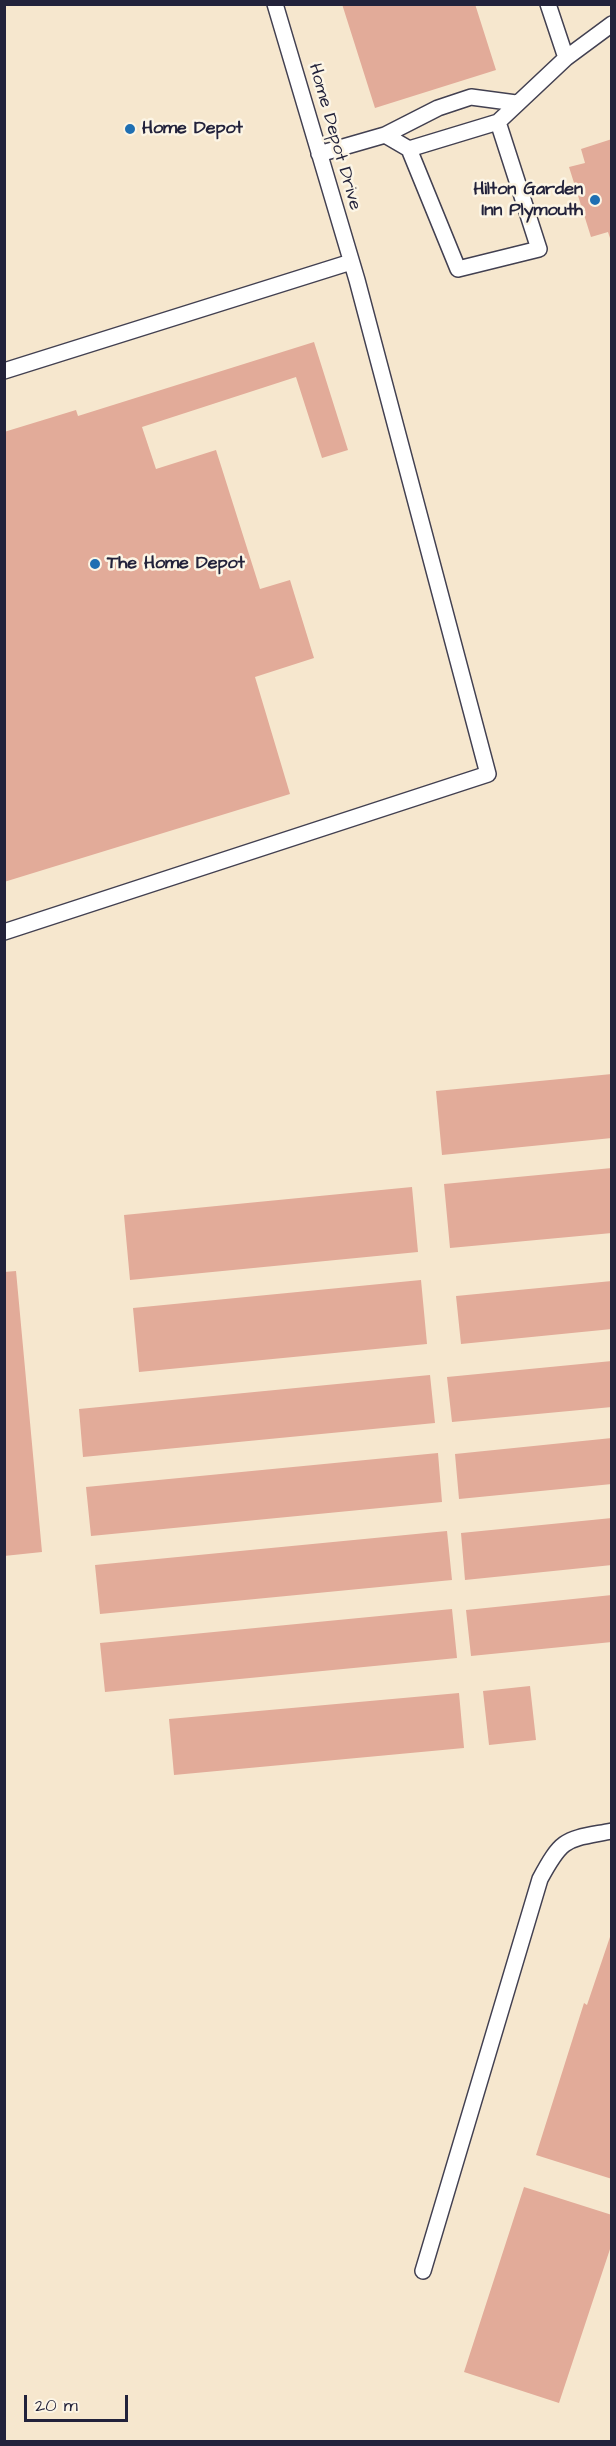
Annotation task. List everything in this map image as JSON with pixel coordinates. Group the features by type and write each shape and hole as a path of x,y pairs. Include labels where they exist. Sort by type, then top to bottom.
{"lane":[{"name":"Home Depot Drive","path":"4,932 488,774 357,280 275,4"},
{"path":"548,4 566,58"},
{"path":"409,149 498,122 566,58 612,24"},
{"path":"319,154 385,135 438,108 471,97 516,103"},
{"path":"385,135 409,149 458,269 539,249 498,122"},
{"path":"4,371 351,262"},
{"path":"423,2271 540,1879 555,1850 572,1838 612,1831"}],"building":[{"path":"342,4 475,4 496,70 375,108"},
{"name":"Hilton Garden Inn Plymouth","path":"612,139 611,241 608,232 591,237 569,167 585,163 581,149"},
{"name":"The Home Depot","path":"314,342 348,450 322,458 296,377 142,427 156,469 216,450 260,589 290,580 314,658 255,677 290,794 4,882 4,432 76,410 78,416"},
{"path":"612,1074 612,1138 442,1155 436,1091"},
{"path":"612,1168 612,1233 450,1248 444,1184"},
{"path":"412,1187 418,1252 130,1280 124,1215"},
{"path":"16,1271 42,1552 4,1556 4,1272"},
{"path":"421,1280 427,1344 139,1372 133,1308"},
{"path":"612,1281 612,1329 461,1344 456,1296"},
{"path":"612,1361 612,1407 452,1422 447,1377"},
{"path":"430,1375 435,1423 83,1457 79,1409"},
{"path":"612,1438 612,1484 459,1499 455,1454"},
{"path":"438,1453 442,1502 91,1536 86,1487"},
{"path":"612,1518 612,1565 465,1580 461,1533"},
{"path":"447,1531 452,1580 100,1614 95,1565"},
{"path":"612,1595 612,1642 471,1656 466,1610"},
{"path":"452,1609 457,1658 105,1692 100,1643"},
{"path":"530,1686 536,1740 489,1745 483,1691"},
{"path":"459,1693 464,1748 174,1775 169,1719"},
{"path":"612,1931 612,2179 536,2155 584,2003 587,2005"},
{"path":"524,2187 612,2215 612,2243 559,2403 464,2372"}],"place":[{"name":"Home Depot","path":"130,129"},
{"name":"Hilton Garden Inn Plymouth","path":"595,200"},
{"name":"The Home Depot","path":"95,564"}]}
